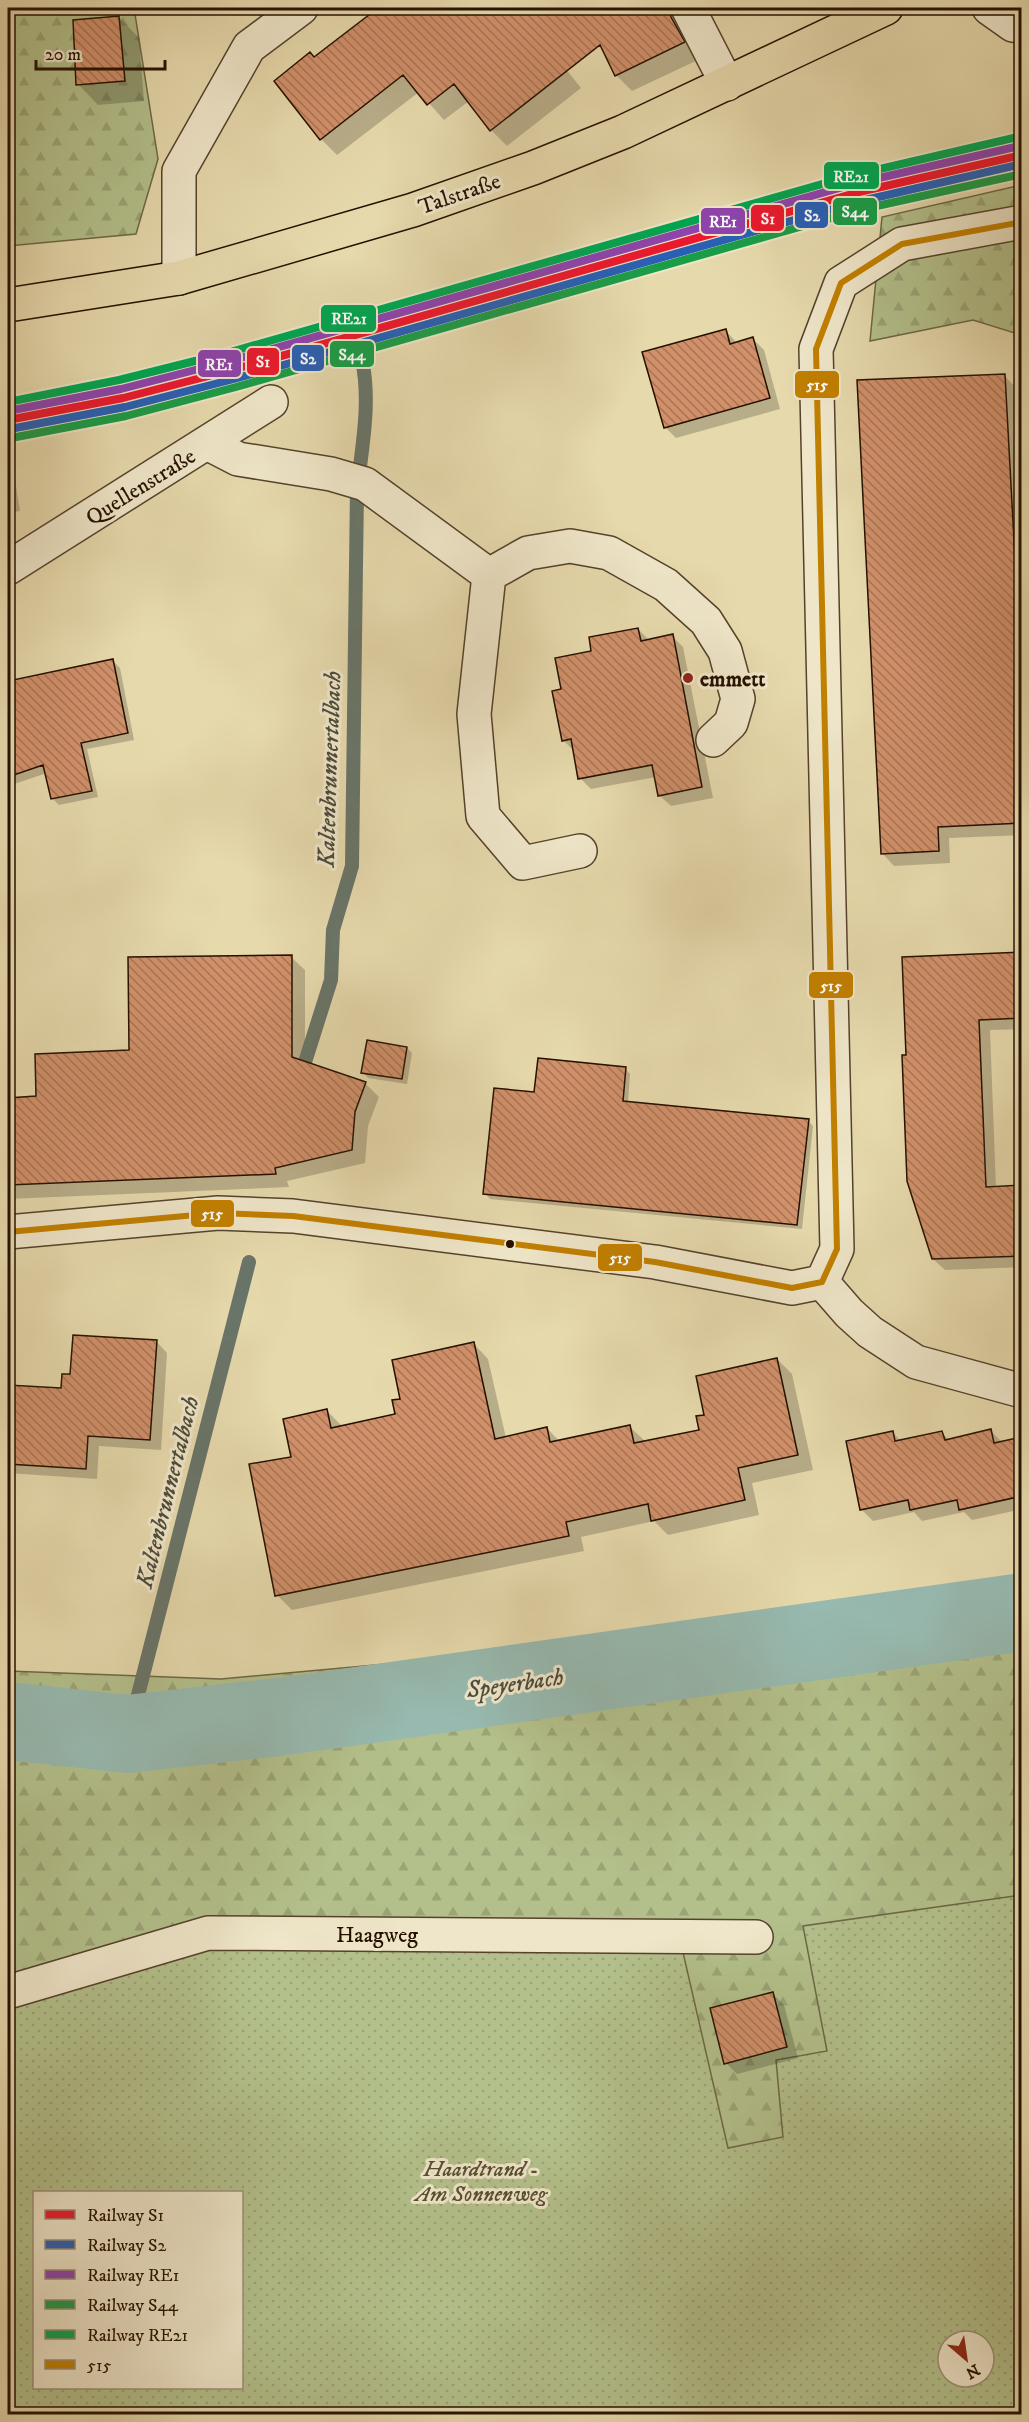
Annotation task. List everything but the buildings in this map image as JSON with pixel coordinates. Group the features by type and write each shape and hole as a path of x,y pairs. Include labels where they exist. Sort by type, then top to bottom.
{"main road":[{"name":"Talstraße","path":"8,305 179,278 412,210 522,172 623,132 886,8"}],"street":[{"path":"179,278 179,171 249,47 301,8"},
{"path":"688,8 727,84"},
{"path":"989,8 1013,25 1022,27"},
{"path":"822,1282 837,1249 816,349 841,283 902,244 1022,222"},
{"name":"Quellenstraße","path":"8,568 271,402"},
{"path":"207,443 238,459 331,474 365,484 489,575"},
{"path":"489,575 528,553 570,546 609,553 666,585 706,621 724,651 738,699 731,723 713,740"},
{"path":"489,575 474,714 483,816 523,862 580,851"},
{"path":"8,1232 218,1213 293,1216 655,1262 792,1288 822,1282"},
{"path":"822,1282 849,1313 870,1332 916,1362 1022,1391"},
{"name":"Haagweg","path":"8,1992 208,1933 756,1937"}],"green space":[{"path":"8,8 134,8 158,159 136,234 8,246"},
{"path":"1021,185 1021,335 973,320 870,341 882,217"},
{"path":"1021,1606 1021,2414 8,2414 8,1671 221,1679"},
{"name":"Haardtrand - Am Sonnenweg","path":"1021,1895 1021,2414 8,2414 8,1977 209,1944 682,1948 728,2148 783,2137 776,2060 827,2051 803,1926"}],"waterway":[{"name":"Kaltenbrunnertalbach","path":"300,1078 331,980 333,930 352,866 357,490 366,408 362,360"},
{"name":"Kaltenbrunnertalbach","path":"128,1734 249,1262"},
{"name":"Speyerbach","path":"8,1721 128,1734 279,1717 1022,1612"}],"rail line":[{"name":"RE21","path":"8,402 119,380 227,353 854,175 1018,137"},
{"name":"RE1","path":"8,411 121,389 230,361 857,183 1020,146"},
{"name":"S1","path":"8,420 123,398 232,370 859,192 1022,155"},
{"name":"S2","path":"10,429 125,407 234,379 861,201 1022,164"},
{"name":"S44","path":"11,438 126,416 236,387 863,209 1022,174"}],"transit line":[{"name":"515","path":"822,1282 837,1249 816,349 841,283 902,244 1022,222"},
{"name":"515","path":"8,1232 218,1213 293,1216 655,1262 792,1288 822,1282"}],"place":[{"name":"emmett","path":"688,678"}]}
